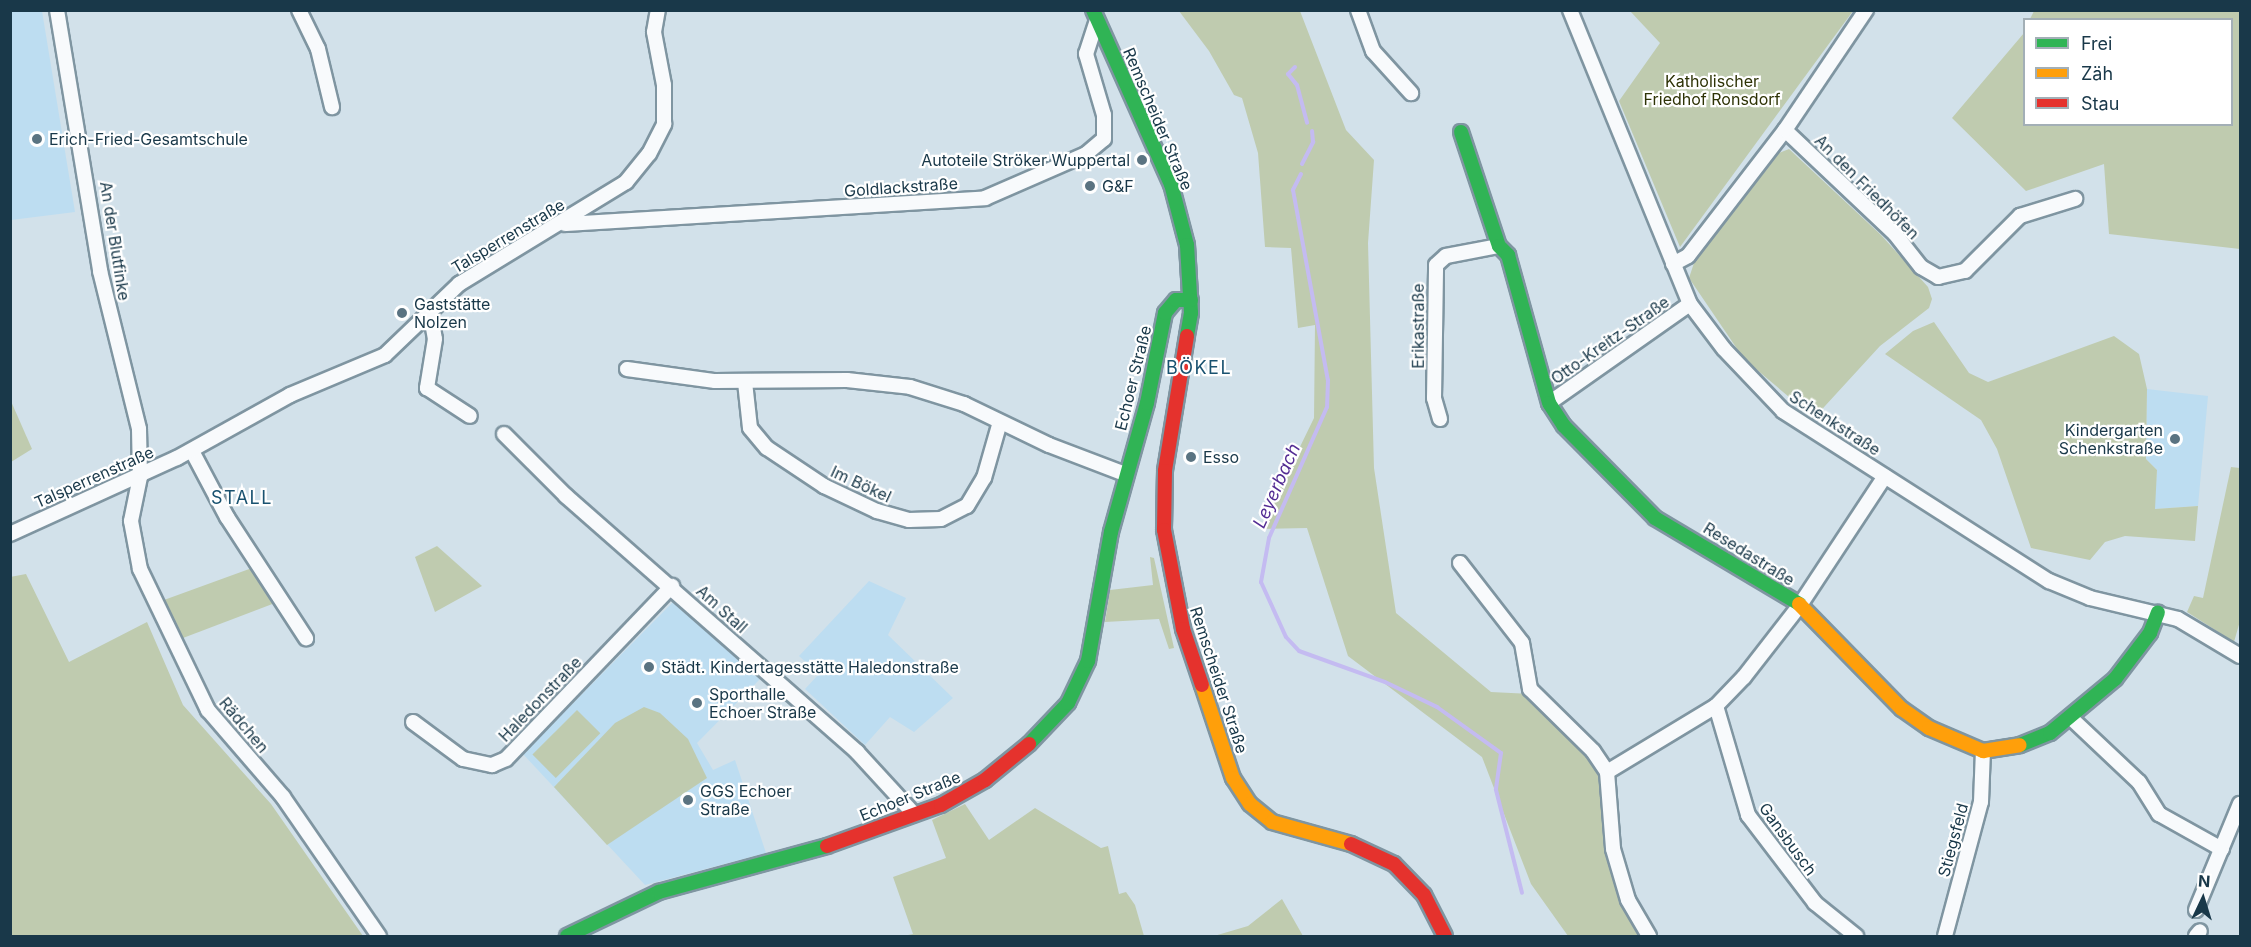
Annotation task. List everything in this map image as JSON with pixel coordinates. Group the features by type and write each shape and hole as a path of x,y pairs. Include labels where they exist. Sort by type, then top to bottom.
{"street":[{"name":"An der Blutfinke","path":"57,10 100,271 139,429 140,477"},
{"path":"299,10 318,49 332,107"},
{"name":"Talsperrenstraße","path":"10,534 140,477 192,451 290,394 386,355 459,284 562,225 626,182 660,135 665,97 654,32 658,10"},
{"path":"1095,16 1108,10"},
{"path":"1358,10 1373,51 1411,93"},
{"name":"Schenkstraße","path":"1570,10 1690,304 1724,349 1783,411 2049,581 2090,598 2158,612 2241,656"},
{"path":"1673,264 1688,256 1785,130 1866,10"},
{"name":"Goldlackstraße","path":"562,225 985,198 1086,154 1104,139 1104,115 1086,54 1095,16"},
{"name":"Remscheider Straße","path":"1095,16 1171,184 1187,245 1191,300 1165,471 1164,530 1183,629 1233,778 1250,804 1272,822 1360,846 1394,864 1424,895 1445,936"},
{"name":"An den Friedhöfen","path":"1785,130 1895,234 1921,267 1938,277 1965,271 2020,216 2075,200"},
{"name":"Resedastraße","path":"1461,132 1499,246 1508,255 1549,403 1600,467 1646,511 1800,605 1902,709 1958,744 1983,751 2020,745 2071,718 2115,679 2150,633 2158,612"},
{"name":"Erikastraße","path":"1440,418 1434,398 1436,265 1446,256 1499,246"},
{"name":"Echoer Straße","path":"567,936 659,892 784,861 914,814 963,794 1027,749 1068,703 1088,661 1125,474 1149,395 1165,313 1176,300 1191,300"},
{"name":"Otto-Kreitz-Straße","path":"1549,403 1690,304"},
{"path":"430,311 435,339 427,388 470,416"},
{"path":"627,369 745,382 847,380 910,387 971,406 1000,422 1125,474"},
{"name":"Im Bökel","path":"745,382 750,428 767,448 824,486 878,512 909,520 941,519 967,506 984,478 1000,422"},
{"name":"Am Stall","path":"504,434 566,496 672,586 857,752 914,814"},
{"path":"192,451 227,517 306,638"},
{"path":"1607,772 1716,706 1800,605 1885,476"},
{"name":"Rädchen","path":"140,477 130,521 134,545 196,690 208,710 283,797 379,936"},
{"path":"1460,563 1522,643 1530,689 1593,751 1607,772 1613,849 1628,900 1648,936"},
{"name":"Haledonstraße","path":"414,722 463,759 492,765 506,759 672,586"},
{"name":"Gansbusch","path":"1716,706 1748,815 1815,903 1856,936"},
{"path":"2071,718 2139,782 2159,814 2222,849"},
{"name":"Stiegsfeld","path":"1944,936 1981,802 1983,751"},
{"path":"2196,910 2241,804"}],"shaded area":[{"name":"Erich-Fried-Gesamtschule","path":"10,11 42,11 75,212 11,220"},
{"name":"Kindergarten Schenkstraße","path":"2147,389 2208,396 2198,506 2154,509 2157,470 2146,459"},
{"path":"869,581 906,598 888,635 953,698 914,732 890,717 865,745 805,689 819,674 799,656"},
{"path":"673,602 681,602 764,675 697,743 713,770 735,760 766,853 645,885 523,754"}],"green space":[{"path":"1179,11 1300,11 1346,130 1374,160 1368,243 1374,468 1396,613 1491,692 1529,694 1588,753 1599,777 1605,847 1622,905 1643,936 1568,936 1531,884 1482,757 1348,656 1307,528 1260,529 1314,418 1315,325 1298,328 1291,248 1265,247 1258,153 1242,98 1234,95 1209,51"},
{"name":"Katholischer Friedhof Ronsdorf","path":"1630,11 1853,11 1680,247 1619,101 1660,43"},
{"path":"2034,11 2240,11 2240,249 2109,234 2104,164 2026,191 1952,118 2023,34 2023,126 2233,126 2233,18 2030,18"},
{"path":"1789,149 1881,235 1928,287 1932,299 1929,308 1880,346 1814,418 1744,359 1689,278 1694,263 1779,153"},
{"path":"1934,322 1969,373 1988,382 2114,336 2139,354 2147,389 2146,459 2157,470 2155,509 2198,506 2195,541 2125,536 2105,542 2090,560 2031,548 1997,449 1981,420 1885,354 1913,331"},
{"path":"10,399 32,449 11,462 10,462"},
{"path":"2231,467 2240,468 2240,621 2234,642 2187,612 2194,596 2203,598"},
{"path":"437,546 482,586 435,612 415,557"},
{"path":"1150,557 1154,558 1174,648 1169,649 1159,619 1105,622 1110,590 1153,585"},
{"path":"252,568 275,603 183,638 164,600"},
{"path":"26,574 69,662 147,622 183,705 271,804 363,936 11,936 10,577"},
{"path":"644,707 660,713 688,739 707,778 607,845 554,787 615,723"},
{"path":"577,710 600,733 556,778 532,755"},
{"path":"965,804 989,840 1035,808 1101,848 1108,846 1119,894 1126,892 1135,905 1144,936 903,936 913,934 893,877 946,858 932,820"},
{"path":"1282,899 1303,936 1214,936 1248,926"}],"waterway":[{"name":"Leyerbach","path":"1295,67 1288,74 1297,85 1307,123"},
{"name":"Leyerbach","path":"1302,164 1313,142 1312,131"},
{"name":"Leyerbach","path":"1301,174 1293,190 1328,380 1327,407 1269,538 1261,582 1286,637 1299,651 1385,682 1437,707 1501,753 1496,790 1522,893"}],"traffic: fast":[{"path":"1093,10 1171,184 1187,245 1191,313 1187,336"},
{"path":"1461,132 1499,246 1508,255 1549,403 1564,426 1655,518 1799,604"},
{"path":"1029,744 1068,703 1088,661 1111,532 1147,403 1165,313 1176,300 1191,300"},
{"path":"2020,745 2050,733 2115,679 2150,633 2158,612"},
{"path":"567,936 659,892 827,846"}],"traffic: slow":[{"path":"1799,604 1902,709 1929,728 1983,751 2020,745"},
{"path":"1202,685 1233,778 1250,804 1272,822 1351,844"}],"traffic: jam":[{"path":"1187,336 1165,471 1164,530 1183,629 1202,685"},
{"path":"827,846 941,805 985,780 1029,744"},
{"path":"1351,844 1394,864 1424,895 1445,936"}],"place":[{"name":"Erich-Fried-Gesamtschule","path":"37,139"},
{"name":"Autoteile Ströker Wuppertal","path":"1142,160"},
{"name":"G&F","path":"1090,186"},
{"name":"Gaststätte Nolzen","path":"402,313"},
{"name":"Kindergarten Schenkstraße","path":"2175,439"},
{"name":"Esso","path":"1191,457"},
{"name":"Städt. Kindertagesstätte Haledonstraße","path":"649,667"},
{"name":"Sporthalle Echoer Straße","path":"697,703"},
{"name":"GGS Echoer Straße","path":"688,800"}],"district":[{"name":"BÖKEL","path":"1199,368"},
{"name":"STALL","path":"242,498"}]}
